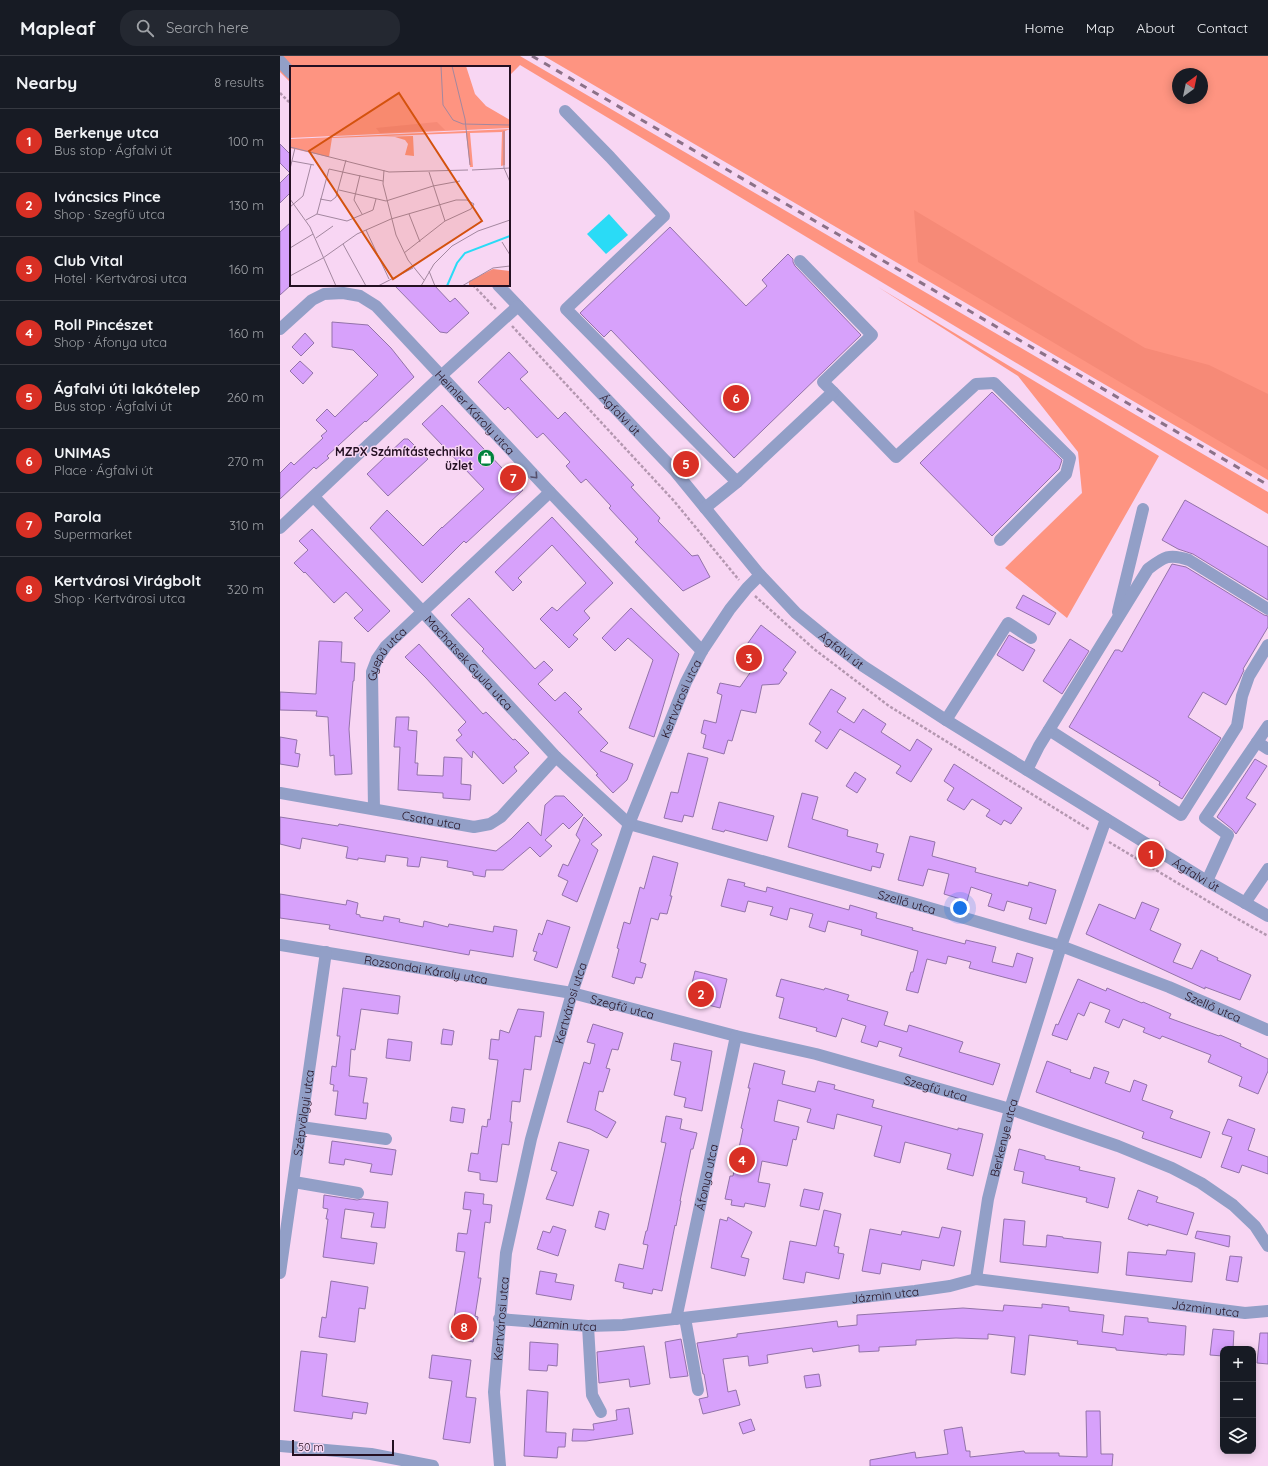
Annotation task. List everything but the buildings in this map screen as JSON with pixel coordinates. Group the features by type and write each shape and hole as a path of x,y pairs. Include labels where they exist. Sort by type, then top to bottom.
{"street":[{"path":"280,61 290,72"},
{"path":"565,111 664,216 566,309 737,482"},
{"path":"800,260 872,335 823,382 896,457 976,384 994,383 1070,458 1066,474 1000,540"},
{"name":"Ágfalvi út","path":"499,286 674,470 760,575 796,613 863,666 946,720 1207,881 1268,916"},
{"name":"Heimler Károly utca","path":"280,329 312,300 324,294 343,293 360,296 376,306 550,492 702,651"},
{"path":"280,528 504,317 518,306"},
{"path":"705,508 737,482 833,392"},
{"name":"Gyepű utca","path":"374,809 372,672 378,659 386,646 422,611 550,492"},
{"name":"Machatsek Gyula utca","path":"314,497 422,611 556,757 629,824"},
{"path":"1115,623 1143,509"},
{"path":"1027,770 1049,730 1148,569 1160,560 1177,556 1189,560 1268,609"},
{"name":"Kertvárosi utca","path":"500,1466 494,1392 506,1253 531,1138 572,993 629,824 686,682 702,651 730,609 760,575"},
{"path":"946,720 1008,623 1031,638"},
{"path":"1049,730 1181,815 1237,726 1242,696 1248,676 1268,645"},
{"path":"1207,881 1228,835 1205,818 1268,726"},
{"path":"1257,742 1268,749"},
{"name":"Csata utca","path":"280,793 474,826 490,824 501,817 556,757"},
{"name":"Berkenye utca","path":"976,1279 988,1199 1010,1109 1061,946 1106,819"},
{"name":"Szellő utca","path":"629,824 1061,946 1169,987 1268,1030"},
{"path":"1245,903 1268,869"},
{"name":"Rozsondai Károly utca","path":"280,945 572,993"},
{"name":"Szépvölgyi utca","path":"280,1273 326,952"},
{"name":"Szegfű utca","path":"572,993 736,1036 816,1054 1010,1109 1118,1146 1172,1168 1201,1183 1233,1205 1256,1226 1268,1246"},
{"name":"Áfonya utca","path":"681,1319 736,1036"},
{"path":"301,1127 386,1139"},
{"path":"294,1182 358,1194"},
{"name":"Jázmin utca","path":"500,1318 588,1326 623,1325 915,1291 950,1286 976,1279 1245,1313 1268,1311"},
{"path":"681,1319 698,1390"},
{"path":"588,1326 592,1395 601,1412"},
{"path":"280,1446 371,1454 433,1466"}],"path":[{"path":"280,93 290,103"},
{"path":"474,286 674,501 747,588 814,649 889,706 1099,836 1268,936"}],"shaded area":[{"path":"280,56 520,56 1268,492 1268,514 520,65 510,75 510,66 290,66 290,82 280,72"},
{"path":"544,56 1268,56 1268,480"},
{"path":"914,210 1145,348 1209,365 1268,394 1268,470 918,262"},
{"path":"878,287 1159,456 1067,618 1005,568 1082,493 1078,452 1018,376"}],"water":[{"path":"609,214 628,235 606,254 587,234"}],"railway":[{"path":"532,56 1268,485"}],"place":[{"name":"UNIMAS","path":"736,398"},
{"name":"MZPX Számítástechnika üzlet","path":"486,458"},
{"name":"Ágfalvi úti lakótelep","path":"686,464"},
{"name":"Parola","path":"513,478"},
{"name":"Club Vital","path":"749,658"},
{"name":"Berkenye utca","path":"1151,854"},
{"name":"Iváncsics Pince","path":"701,994"},
{"name":"Roll Pincészet","path":"742,1160"},
{"name":"Kertvárosi Virágbolt","path":"464,1327"}]}
